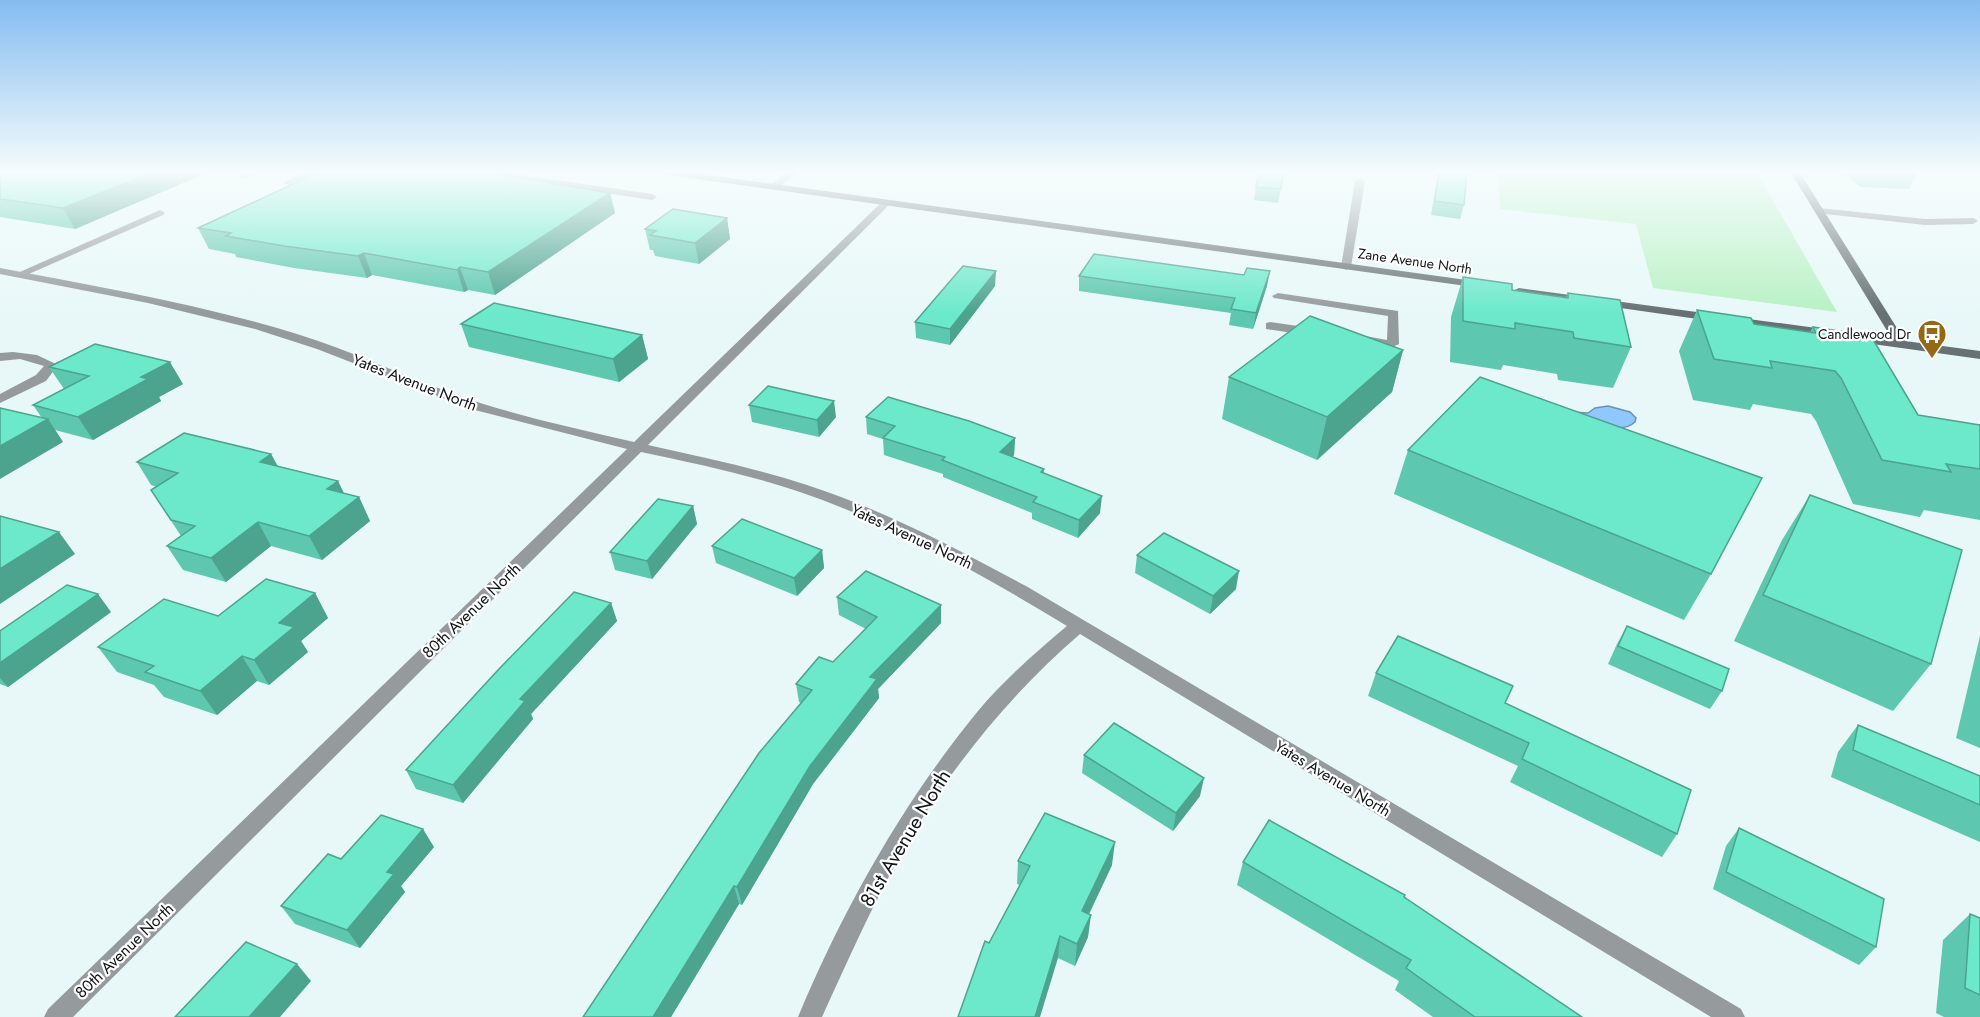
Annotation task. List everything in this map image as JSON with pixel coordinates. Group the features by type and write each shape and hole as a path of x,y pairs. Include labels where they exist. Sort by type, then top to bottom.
{"main road":[{"name":"Zane Avenue North","path":"1002,218 1980,355"},
{"path":"1824,218 1901,344"}],"street":[{"path":"18,275 147,218"},
{"name":"80th Avenue North","path":"56,1017 869,218"},
{"name":"Zane Avenue North","path":"1346,267 1353,218"},
{"path":"1891,218 1925,222 1972,221"},
{"name":"Yates Avenue North","path":"0,271 179,307 292,336 357,358 430,391 491,411 771,479 854,508 936,544 1078,626 1733,1017"},
{"path":"1278,296 1394,314 1393,344 1348,338"},
{"path":"1270,326 1326,334"},
{"path":"0,357 12,354 52,365 41,378 0,399"},
{"name":"81st Avenue North","path":"810,1017 864,903 923,800 986,715 1050,650 1078,626"}],"green space":[{"path":"1586,218 1783,218 1837,312 1653,288 1636,224"}],"water":[{"path":"1608,406 1630,412 1636,418 1635,422 1621,428 1613,427 1572,412 1588,413 1595,408"}],"building":[{"path":"219,218 571,218 488,272 460,267 457,270 364,253 358,256 284,246 226,236 231,233 198,228"},
{"path":"660,218 726,218 695,243 650,235 656,231 645,229"},
{"path":"1094,254 1244,275 1247,268 1270,271 1256,313 1231,309 1235,298 1079,276"},
{"path":"963,266 996,271 950,329 915,322"},
{"path":"1463,277 1512,284 1512,290 1568,298 1568,293 1620,300 1631,347 1574,338 1573,332 1515,323 1515,329 1463,321"},
{"path":"494,303 642,335 613,359 461,324"},
{"path":"1697,310 1751,318 1754,324 1816,333 1813,327 1871,336 1918,415 1980,425 1980,469 1946,464 1951,472 1882,460 1841,378 1835,371 1770,361 1772,368 1714,359"},
{"path":"1310,316 1403,350 1327,417 1229,377"},
{"path":"95,344 170,362 141,377 148,379 78,417 33,405 89,376 49,367"},
{"path":"1480,377 1762,478 1711,574 1408,450"},
{"path":"768,386 834,401 817,420 749,405"},
{"path":"888,397 969,421 1015,438 1000,452 1044,469 1041,472 1102,496 1079,520 1033,502 1037,497 942,460 945,457 883,438 895,426 866,417"},
{"path":"0,408 48,419 0,446"},
{"path":"184,433 271,454 260,462 338,481 327,489 359,497 309,536 258,522 211,558 167,546 195,526 171,520 151,490 178,473 137,462"},
{"path":"1810,495 1962,550 1931,664 1763,595"},
{"path":"658,499 693,506 647,561 610,552"},
{"path":"0,516 59,532 0,569"},
{"path":"742,519 822,550 794,578 712,546"},
{"path":"1164,533 1239,571 1213,596 1137,555"},
{"path":"866,571 941,605 870,677 877,679 810,766 737,887 734,886 653,1017 583,1017 759,753 812,690 796,684 819,657 833,662 877,617 837,597"},
{"path":"266,579 315,593 279,623 294,627 254,660 242,656 200,691 145,672 154,666 98,647 164,599 218,616"},
{"path":"67,585 98,594 0,663 0,631"},
{"path":"574,592 611,603 520,699 525,701 453,785 406,770 498,670"},
{"path":"1627,626 1729,669 1722,691 1618,646"},
{"path":"1398,636 1513,686 1505,703 1691,790 1677,834 1522,759 1529,743 1376,673"},
{"path":"1114,723 1204,778 1176,813 1084,755"},
{"path":"1858,725 1980,776 1980,805 1853,750"},
{"path":"1045,813 1115,842 1082,911 1091,915 1077,944 1060,936 1035,1017 958,1017 985,941 989,943 1030,866 1018,861"},
{"path":"381,815 423,829 387,872 394,874 347,930 281,906 328,854 341,859"},
{"path":"1269,820 1405,895 1404,897 1582,1017 1475,1017 1406,968 1411,960 1243,862"},
{"path":"1739,828 1884,899 1876,947 1726,872"},
{"path":"1970,914 1980,918 1980,995 1965,988"},
{"path":"246,942 297,964 249,1017 175,1017"}],"place":[{"name":"Candlewood Dr","path":"1932,360"}]}
